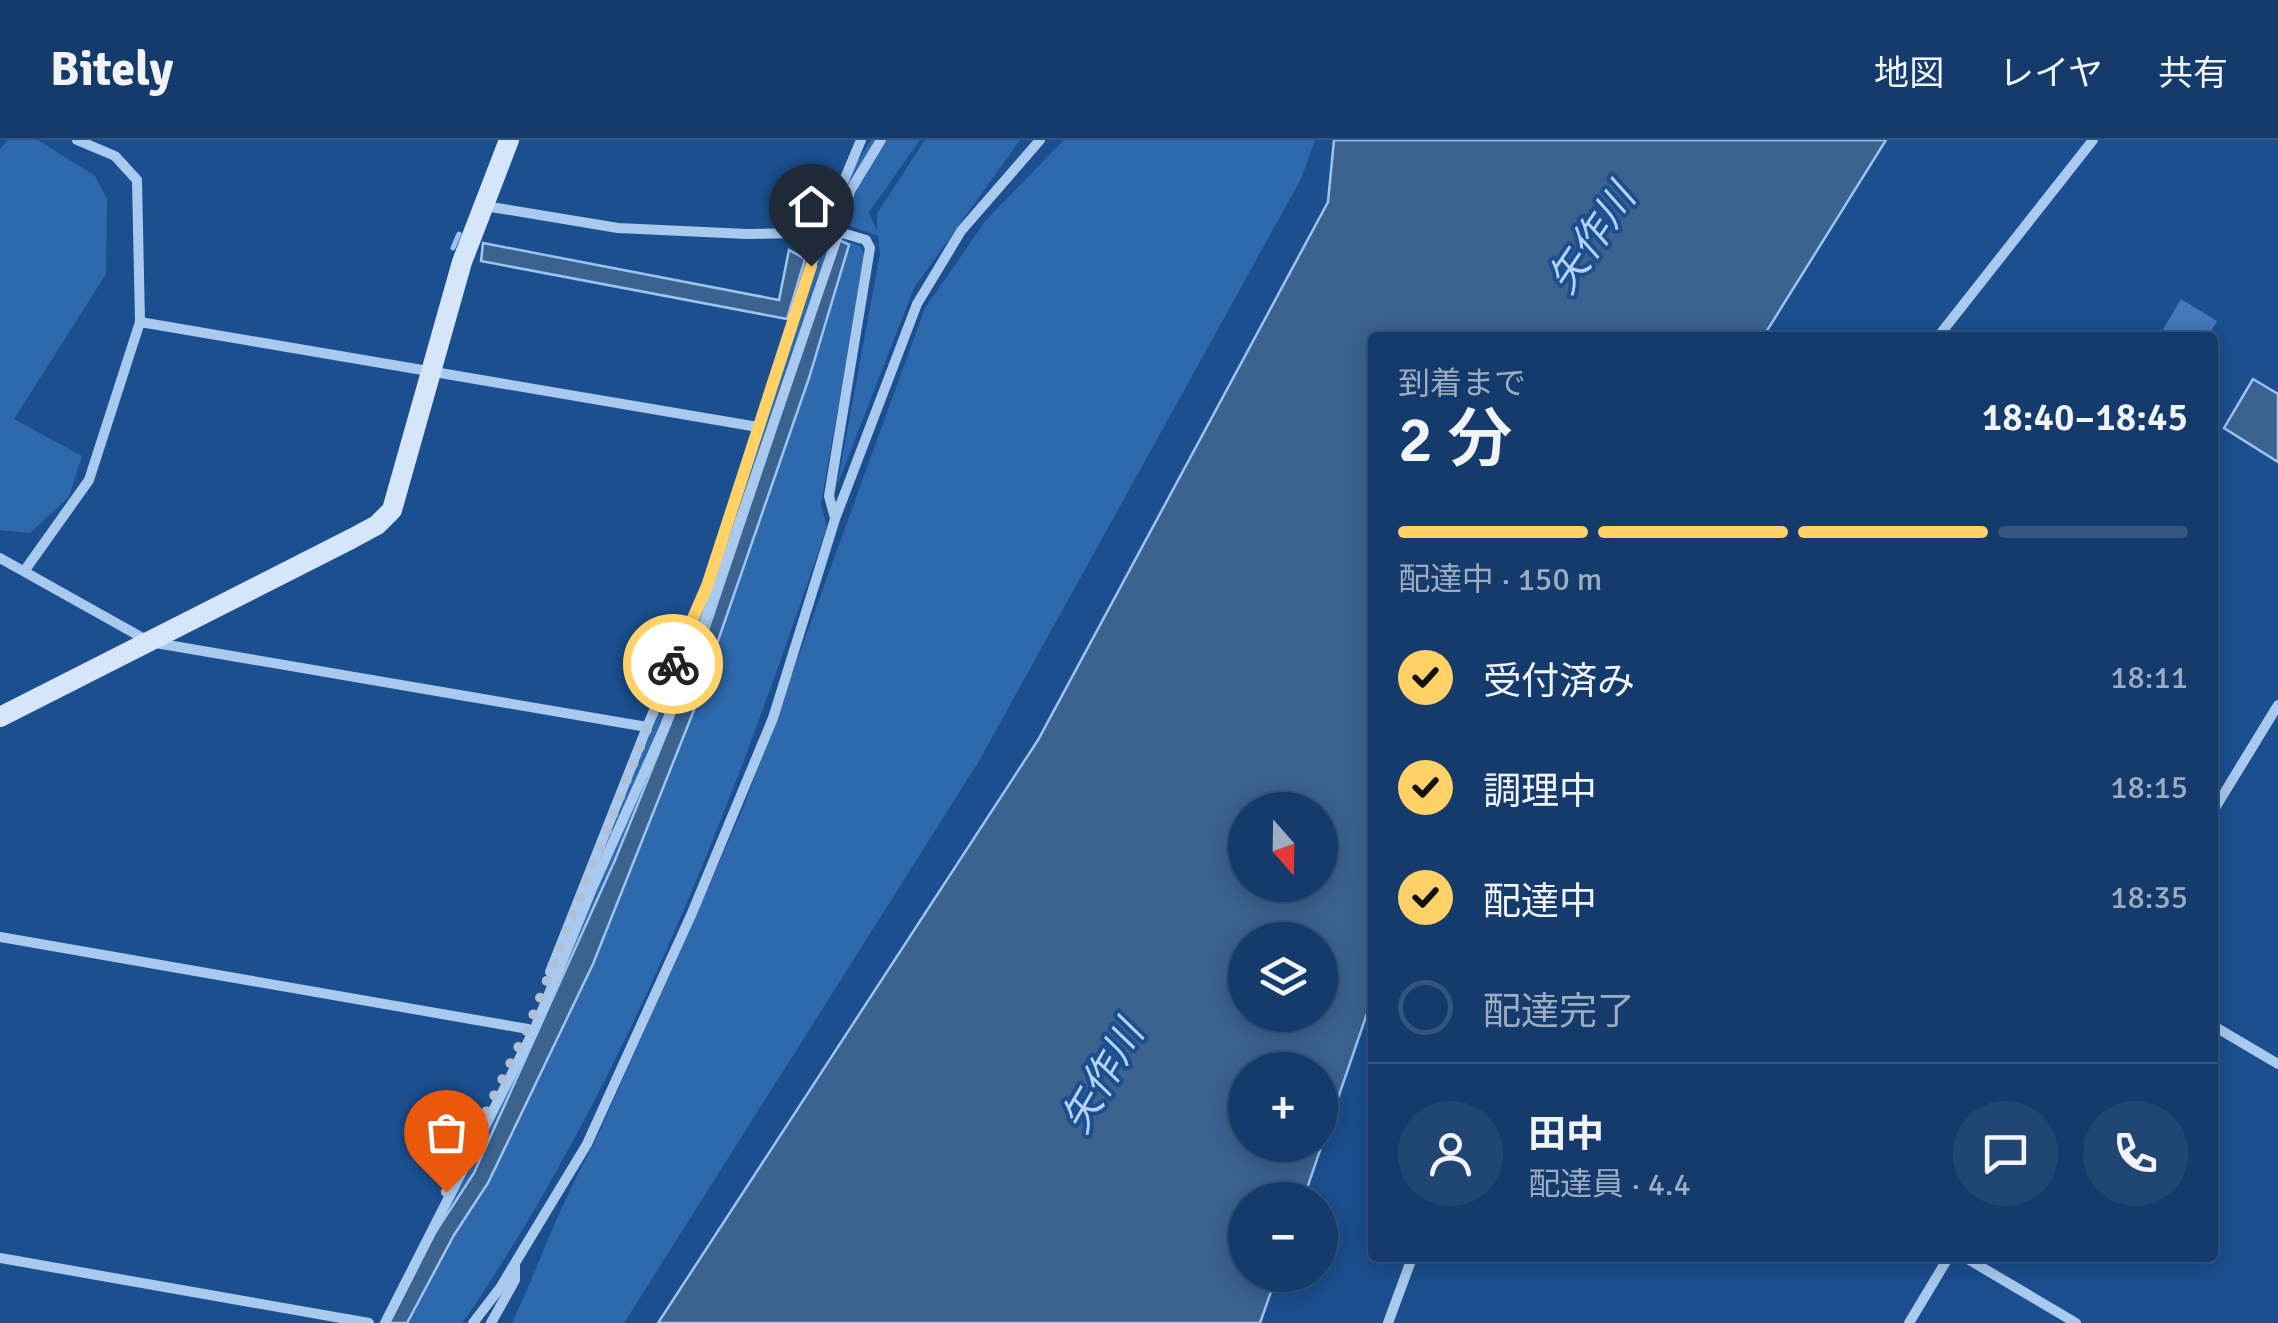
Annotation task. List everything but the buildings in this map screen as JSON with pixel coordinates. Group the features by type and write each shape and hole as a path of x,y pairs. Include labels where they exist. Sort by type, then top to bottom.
{"street":[{"path":"25,570 89,480 140,322 138,180 115,156 78,140"},
{"path":"0,717 377,525 392,510 462,262 508,140"},
{"path":"382,1323 528,1028 646,727 707,586 822,233 860,140"},
{"path":"382,1323 535,1028 665,726 718,584 850,190 882,140"},
{"path":"474,1323 588,1144 692,913 773,718 835,519 917,304 961,231 1040,140"},
{"path":"1942,332 2093,140"},
{"path":"482,205 618,228 747,234 839,232 866,240 870,248 830,496 835,519"},
{"path":"140,322 758,427"},
{"path":"0,558 150,642 646,727"},
{"path":"2218,802 2278,705"},
{"path":"0,937 528,1028"},
{"path":"2218,1028 2278,1064"},
{"path":"0,1258 369,1323"},
{"path":"1388,1323 1411,1262"},
{"path":"1909,1323 1946,1262"},
{"path":"1973,1262 2076,1323"},
{"path":"491,1323 514,1280 515,1263"}],"shaded area":[{"path":"8,140 38,140 95,176 107,199 106,274 14,419 82,456 69,497 30,533 0,530 0,149"},
{"path":"871,140 920,140 869,212 877,231 877,213 925,140 1020,140 914,288 837,486 880,254 878,236 834,220 842,186"},
{"path":"1064,140 1315,140 1301,179 979,761 624,1323 512,1323 744,806 925,308 986,220"},
{"path":"835,236 860,246 865,255 821,504 827,526 716,833 629,1032 580,1129 468,1315 462,1323 382,1323 530,1029 651,729 772,400 825,239"}],"water":[{"name":"矢作川","path":"1334,140 1886,140 1766,332 1368,332 1368,1011 1338,1098 1338,1052 1228,1052 1228,1162 1316,1162 1309,1182 1228,1182 1228,1292 1271,1292 1260,1323 658,1323 1038,740 1328,202"},
{"path":"839,240 849,245 809,378 694,710 593,964 488,1183 454,1235 407,1323 389,1323 433,1236 474,1173 615,860 706,636"},
{"path":"483,243 779,300 789,250 805,259 787,319 481,261"},
{"path":"2253,379 2278,394 2278,462 2224,428"}],"waterway":[{"path":"453,248 459,234"}],"way so far":[{"path":"446,1192 528,1028 673,664"}],"route":[{"path":"673,664 707,586 811,266"}]}
